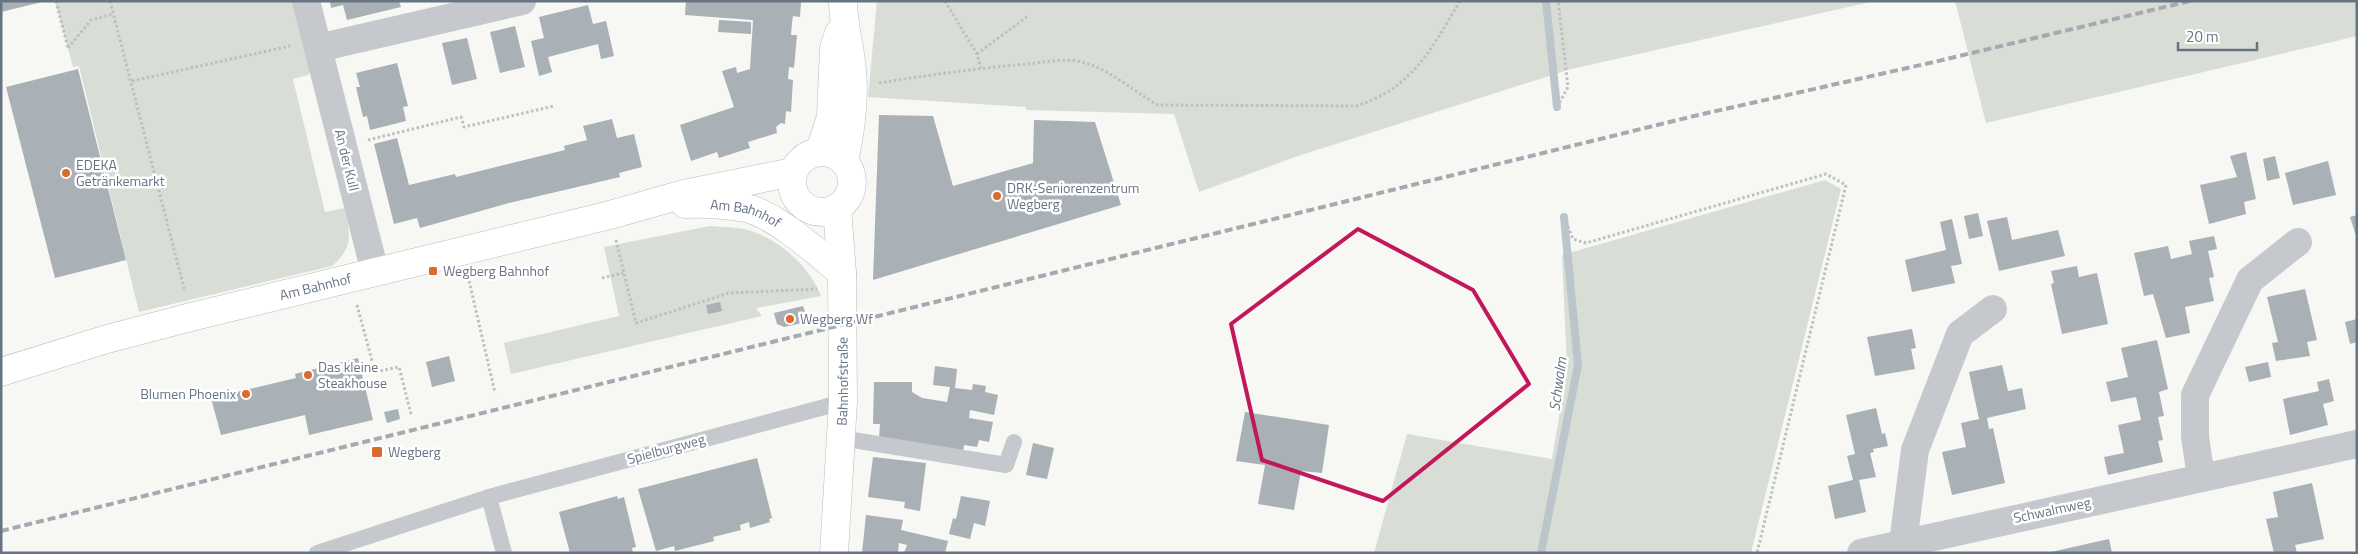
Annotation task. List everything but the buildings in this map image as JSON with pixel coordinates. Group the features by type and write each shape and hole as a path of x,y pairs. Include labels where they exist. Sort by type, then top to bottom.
{"street":[{"name":"An der Kull","path":"306,1 344,147 363,275"},
{"path":"317,44 522,1"},
{"path":"832,156 853,119 854,87 843,12"},
{"path":"832,156 803,158 794,184 800,204 818,212 837,208 844,202 852,186 852,177 832,156 831,117 834,48 843,12"},
{"name":"Am Bahnhof","path":"1,372 107,339 191,317 622,212 684,194 794,184"},
{"name":"Am Bahnhof","path":"622,212 689,204 748,208 772,220 799,238 842,280"},
{"name":"Bahnhofstraße","path":"834,553 843,402 842,280 837,208"},
{"path":"2200,477 2196,437 2195,395 2250,280 2298,242"},
{"path":"1902,548 1915,450 1960,334 1993,309"},
{"name":"Schwalmweg","path":"1861,553 1902,548 2200,477 2357,444"}],"lane":[{"name":"Spielburgweg","path":"317,553 489,497 843,402"},
{"path":"841,438 1006,464 1014,442"},
{"path":"489,497 504,553"}],"path":[{"path":"56,1 68,48 91,20 113,14"},
{"path":"110,1 191,317"},
{"path":"945,1 976,54 981,68"},
{"path":"854,87 981,68 1048,62 1081,62 1113,75 1133,92 1158,105 1356,106 1373,100 1415,70 1460,1"},
{"path":"1557,107 1568,88 1558,1"},
{"path":"976,54 1028,16"},
{"path":"132,81 317,44"},
{"path":"344,147 460,116 464,128 554,106"},
{"path":"1564,217 1573,239 1586,243 1826,174 1846,185 1757,553"},
{"path":"622,212 624,273 636,324 729,293 842,280"},
{"path":"462,251 495,393"},
{"path":"602,278 624,273"},
{"path":"363,275 375,372 398,366 411,414"}],"highlighted area":[{"path":"1358,229 1473,290 1529,384 1383,501 1262,460 1231,324"}],"shaded area":[{"path":"55,1 293,1 311,71 308,75 293,79 325,212 345,208 347,217 349,240 344,253 339,259 332,266 139,312 79,66 73,67"},
{"path":"877,1 1875,1 1571,69 1298,156 1199,192 1174,114 1026,110 1026,107 868,97"},
{"path":"1955,1 2357,1 2357,36 1986,123"},
{"path":"1825,180 1841,189 1751,553 1374,553 1407,434 1552,459 1567,369 1562,255"},
{"path":"710,226 748,230 771,240 792,255 801,265 816,285 821,296 756,308 762,316 511,374 504,343 619,316 604,247"}],"waterway":[{"name":"Schwalm","path":"1546,1 1557,107"},
{"name":"Schwalm","path":"1541,553 1578,365 1564,217"}],"railway":[{"path":"1,531 1694,116 1934,62 2190,1"}],"place":[{"name":"EDEKA Getränkemarkt","path":"66,173"},
{"name":"DRK-Seniorenzentrum Wegberg","path":"997,196"},
{"name":"Wegberg Bahnhof","path":"433,271"},
{"name":"Wegberg Wf","path":"790,319"},
{"name":"Das kleine Steakhouse","path":"308,375"},
{"name":"Blumen Phoenix","path":"246,394"},
{"name":"Wegberg","path":"377,452"}]}
